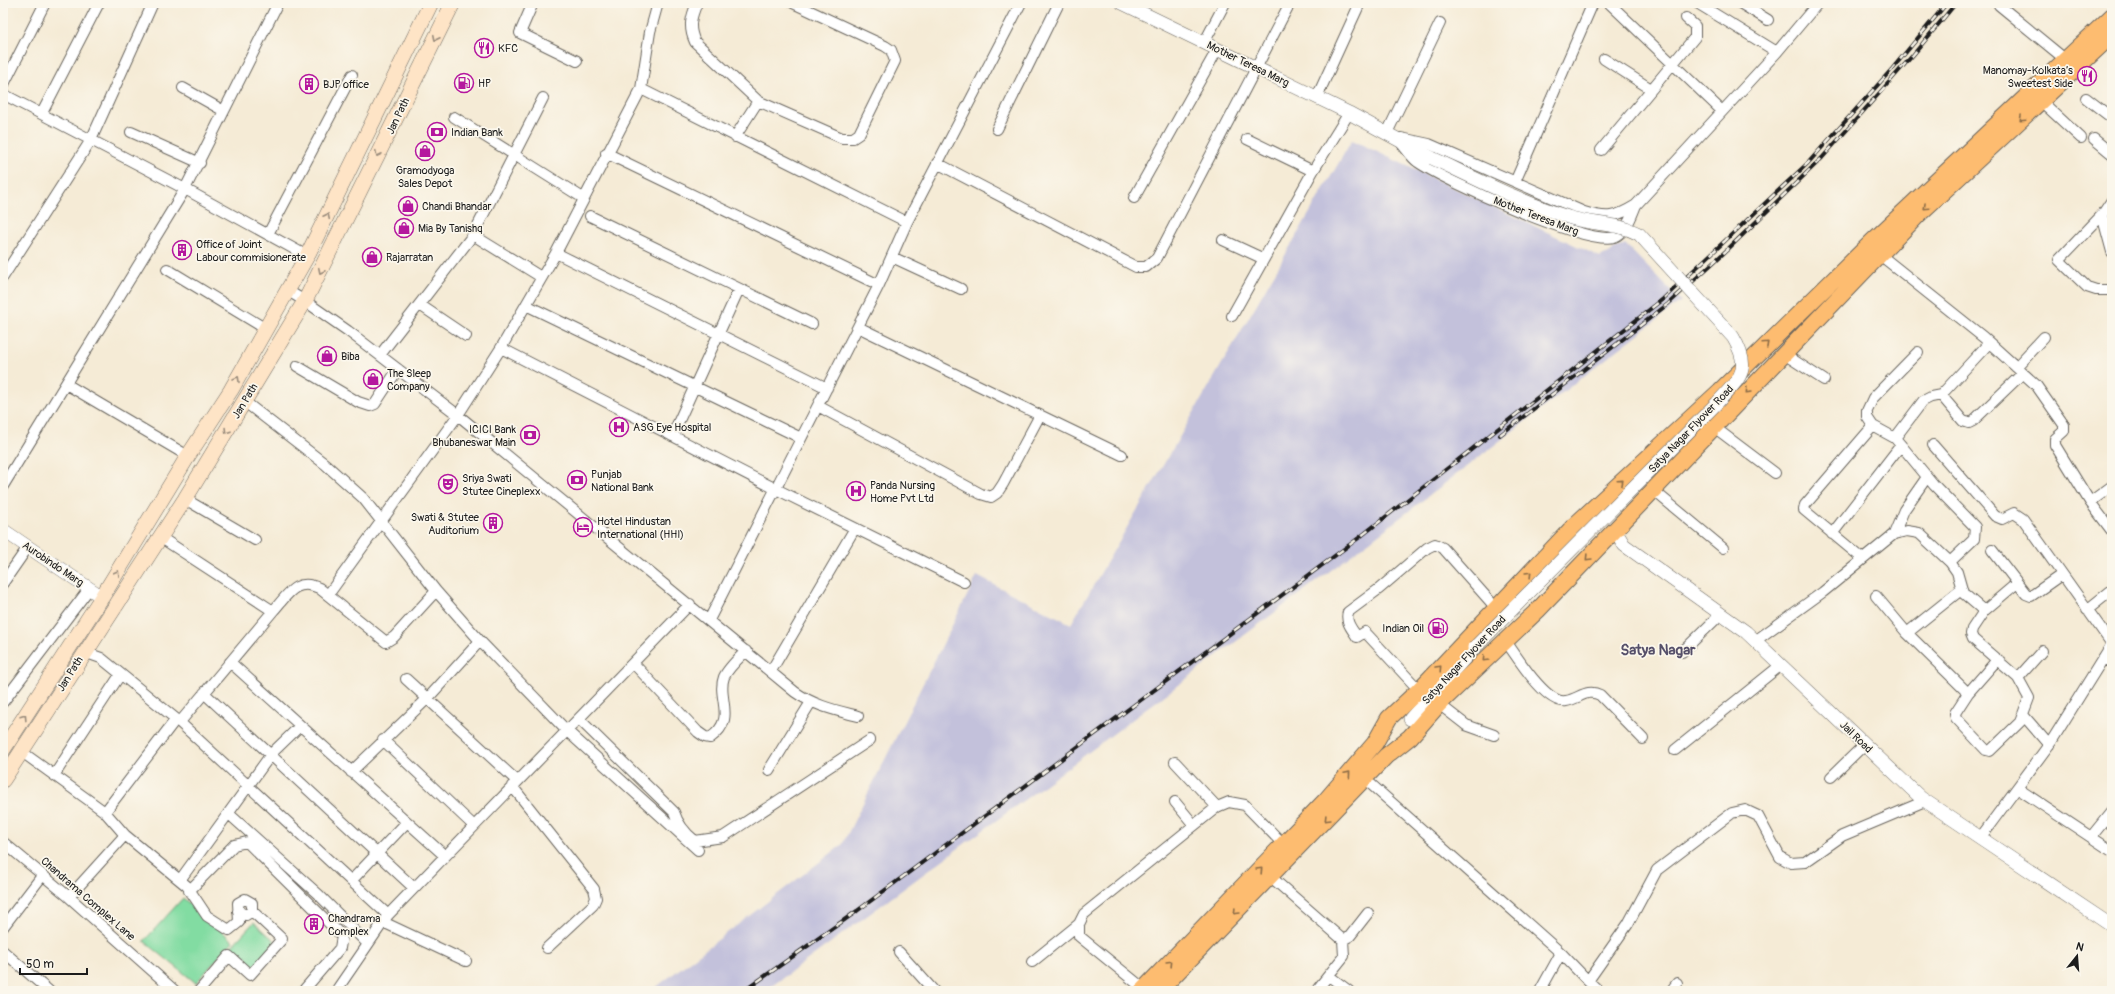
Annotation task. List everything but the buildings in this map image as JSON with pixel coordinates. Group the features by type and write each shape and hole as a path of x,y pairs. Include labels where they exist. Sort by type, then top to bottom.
{"main road":[{"name":"Jan Path","path":"3,750 102,597 188,456 231,390 288,291 308,256 431,3"},
{"name":"Jan Path","path":"3,780 84,652 185,499 305,301 454,3"},
{"path":"1390,718 1386,730 1389,737 1395,741 1439,704 1538,610 1784,354 1821,303 1873,241 2112,16"},
{"path":"1149,990 1284,845 1375,743 1390,718 1419,690 1588,512 1672,435 1821,303 1879,254 1917,216 2112,35"},
{"path":"1672,435 1690,452"},
{"path":"1390,718 1402,715 1408,731"},
{"path":"1149,990 1270,877 1365,779 1408,731"}],"street":[{"path":"3,86 45,3"},
{"path":"42,113 99,3"},
{"path":"3,277 91,140 153,3"},
{"path":"3,486 200,163 224,111 278,3"},
{"path":"533,3 520,33 577,61"},
{"path":"328,595 382,523 458,415 501,348 556,253 606,153 641,89 650,32 658,3"},
{"path":"697,3 690,20 690,32 695,42 758,101 842,138 853,138 859,134 894,62 891,50 793,3"},
{"path":"709,620 879,285 907,222 1021,3"},
{"path":"996,129 1059,3"},
{"name":"Mother Teresa Marg","path":"1122,3 1317,97 1432,158"},
{"path":"1204,43 1225,3"},
{"path":"937,163 1136,267 1146,267 1157,258 1290,3"},
{"path":"1317,97 1360,3"},
{"path":"1515,182 1593,3"},
{"path":"1609,3 1722,111"},
{"path":"1697,3 1777,52"},
{"path":"1740,3 1768,20"},
{"path":"1636,205 1777,52 1818,3"},
{"path":"1999,6 2066,60"},
{"path":"1601,150 1695,37 1695,26 1686,18"},
{"path":"1391,135 1440,23"},
{"path":"1134,198 1217,50"},
{"path":"1604,59 1652,89"},
{"path":"268,234 352,75"},
{"path":"183,88 224,111"},
{"path":"641,89 907,222"},
{"path":"3,94 42,113 308,256"},
{"path":"380,355 473,235 543,98"},
{"path":"2086,98 2112,118"},
{"path":"735,137 758,101"},
{"path":"2041,101 2081,138"},
{"path":"1232,316 1313,171 1349,113"},
{"path":"454,117 583,198"},
{"path":"131,132 200,163"},
{"name":"Mother Teresa Marg","path":"1391,135 1429,144 1584,212 1600,217 1611,217 1636,205"},
{"name":"Mother Teresa Marg","path":"1391,135 1417,162 1536,218 1588,236 1607,239 1616,237 1622,232 1636,205"},
{"path":"1247,139 1313,171"},
{"path":"2094,139 2112,154"},
{"path":"606,153 879,285"},
{"name":"Satya Nagar Flyover Road","path":"1408,731 1474,648 1717,403 1741,376 1744,365 1740,349 1733,337 1639,234 1619,226 1574,220 1544,210 1432,158"},
{"path":"2112,200 2102,215 2059,260 2087,287 2096,290 2112,290"},
{"path":"2102,215 2112,252"},
{"path":"590,216 812,324"},
{"path":"473,235 541,277"},
{"path":"1223,240 1264,259"},
{"path":"556,253 827,388"},
{"path":"1879,254 1989,343 2036,385 2064,425 2064,431 2054,439 2055,445 2090,502 2112,531"},
{"path":"892,257 961,289"},
{"path":"167,269 266,329"},
{"path":"672,436 693,386 739,289"},
{"path":"288,291 305,301 380,355 458,415 746,651 811,702 822,708 858,716"},
{"path":"420,305 466,336"},
{"path":"526,305 802,438"},
{"path":"858,327 1122,455"},
{"path":"1941,395 1963,421 1973,421 2019,370 2044,337"},
{"path":"1832,534 1898,441 1923,401 1931,397 1941,395 1989,343"},
{"path":"501,348 776,489 964,582"},
{"path":"1918,352 1868,406 1868,417 1873,426 1898,441 1928,477 1975,527 1974,538 1950,562"},
{"path":"1784,354 1824,380"},
{"path":"297,366 358,402 370,406 375,404 398,369"},
{"path":"66,384 188,456"},
{"path":"245,402 337,474 363,498 436,591 480,642 566,730 698,850"},
{"path":"818,406 981,494 991,496 996,493 1003,484 1040,415"},
{"path":"1863,559 1808,515 1804,510 1806,505 1873,426"},
{"path":"1714,427 1774,473"},
{"path":"1933,445 1995,516 2002,518 2014,513 2019,514 2061,575 2112,644 2049,745 1980,838"},
{"path":"1894,534 1904,510 1928,477"},
{"path":"2090,502 2112,486"},
{"path":"1653,490 1723,548"},
{"path":"185,499 255,540"},
{"path":"771,671 855,528"},
{"name":"Aurobindo Marg","path":"3,530 102,597"},
{"name":"Jail Road","path":"1615,530 1624,544 1721,614 1755,641 1925,801 2112,926"},
{"path":"1755,641 1823,592 1894,534 1907,531 1919,533 1950,562 1957,572 1962,589 1984,611"},
{"path":"160,537 273,611"},
{"path":"1419,690 1365,632 1358,637 1348,622 1346,617 1348,612 1379,589 1427,548 1435,544 1443,548 1496,608"},
{"path":"3,583 28,547"},
{"path":"1992,550 2026,594 2031,596 2061,575"},
{"path":"1997,660 1968,693 1956,709 1955,713 1956,718 1986,750 1990,751 1994,749 2024,716 2030,698 2018,678 1973,639 1971,634 1972,629 1984,611 2017,582"},
{"path":"105,812 178,721 296,586 309,583 328,595 386,642 394,637 436,591"},
{"path":"3,702 89,589"},
{"path":"1907,633 1962,589"},
{"path":"2087,610 2112,590"},
{"path":"1876,596 1907,633 1968,693"},
{"path":"336,991 386,919 414,888 566,730 634,664 690,604"},
{"path":"1682,652 1721,614"},
{"path":"1505,640 1533,678 1551,697 1558,702 1567,701 1588,692 1595,692 1600,695 1644,739"},
{"path":"351,772 428,698 480,642"},
{"path":"634,664 698,732 705,737 710,738 714,735 726,714 723,691 724,677 746,651"},
{"path":"2018,678 2042,651"},
{"path":"84,652 101,658 178,721 352,881 386,919 466,961"},
{"path":"2103,658 2112,663"},
{"path":"230,662 445,856"},
{"path":"1675,750 1781,665"},
{"path":"55,774 120,675"},
{"path":"406,679 428,698 514,783 594,889 596,898 593,906 547,948"},
{"path":"204,693 272,753 376,854 414,888"},
{"path":"769,770 811,702"},
{"path":"1439,704 1466,725 1494,735"},
{"path":"2024,716 2049,745"},
{"path":"579,719 674,812 677,821 685,833 695,841 723,837 870,740"},
{"path":"180,880 272,753 300,726"},
{"path":"383,740 474,826"},
{"path":"1831,777 1864,745"},
{"path":"22,752 55,774 105,812 125,834 180,880 207,916 229,930 239,922 238,903 245,899 252,903 252,911 282,939 250,975 229,956 199,991"},
{"path":"1174,762 1217,807"},
{"path":"1365,779 1561,953 1599,991"},
{"path":"2017,788 2112,851"},
{"path":"1588,981 1628,924 1657,870 1732,813 1745,810 1758,816 1780,857 1791,863 1805,862 1842,836 1925,801"},
{"path":"1175,802 1194,825"},
{"path":"1032,962 1079,924 1084,914 1093,906 1217,807 1229,802 1245,805 1284,845"},
{"path":"2091,837 2112,811"},
{"path":"229,814 319,895 368,944"},
{"path":"352,881 407,822"},
{"path":"69,896 125,834"},
{"name":"Chandrama Complex Lane","path":"3,842 42,876 69,896 175,991"},
{"path":"189,891 234,845 247,842 342,936 340,948 303,991"},
{"path":"3,927 42,876"},
{"path":"1270,877 1343,940 1344,956 1316,991"},
{"path":"1343,940 1350,936 1368,913"},
{"path":"1079,924 1079,936 1149,990"},
{"path":"3,951 49,991"},
{"path":"899,952 934,991"},
{"path":"1540,991 1561,953"},
{"path":"1329,976 1349,991"}],"shaded area":[{"path":"1352,140 1600,257 1625,244 1681,301 1370,541 1081,758 765,991 651,991 842,845 977,576 1071,624"}],"green space":[{"path":"183,898 233,941 196,983 144,941"},
{"path":"254,922 276,942 252,969 230,948"}],"railway":[{"path":"744,991 857,911 1360,537 1663,299 1808,163 1892,69 1947,3"},
{"path":"1500,435 1668,304 1727,250 1822,158 1913,55 1956,3"}],"place":[{"name":"KFC","path":"484,48"},
{"name":"Manomay-Kolkata’s Sweetest Side","path":"2087,76"},
{"name":"HP","path":"464,83"},
{"name":"BJP office","path":"309,84"},
{"name":"Indian Bank","path":"437,132"},
{"name":"Gramodyoga Sales Depot","path":"425,151"},
{"name":"Chandi Bhandar","path":"408,206"},
{"name":"Mia By Tanishq","path":"404,228"},
{"name":"Office of Joint Labour commisionerate","path":"182,250"},
{"name":"Rajarratan","path":"372,257"},
{"name":"Biba","path":"327,356"},
{"name":"The Sleep Company","path":"373,379"},
{"name":"ASG Eye Hospital","path":"619,427"},
{"name":"ICICI Bank Bhubaneswar Main","path":"530,435"},
{"name":"Punjab National Bank","path":"577,480"},
{"name":"Sriya Swati Stutee Cineplexx","path":"448,484"},
{"name":"Panda Nursing Home Pvt Ltd","path":"856,491"},
{"name":"Swati & Stutee Auditorium","path":"493,523"},
{"name":"Hotel Hindustan International (HHI)","path":"583,527"},
{"name":"Indian Oil","path":"1438,628"},
{"name":"Chandrama Complex","path":"314,924"}],"district":[{"name":"Satya Nagar","path":"1658,650"}]}
